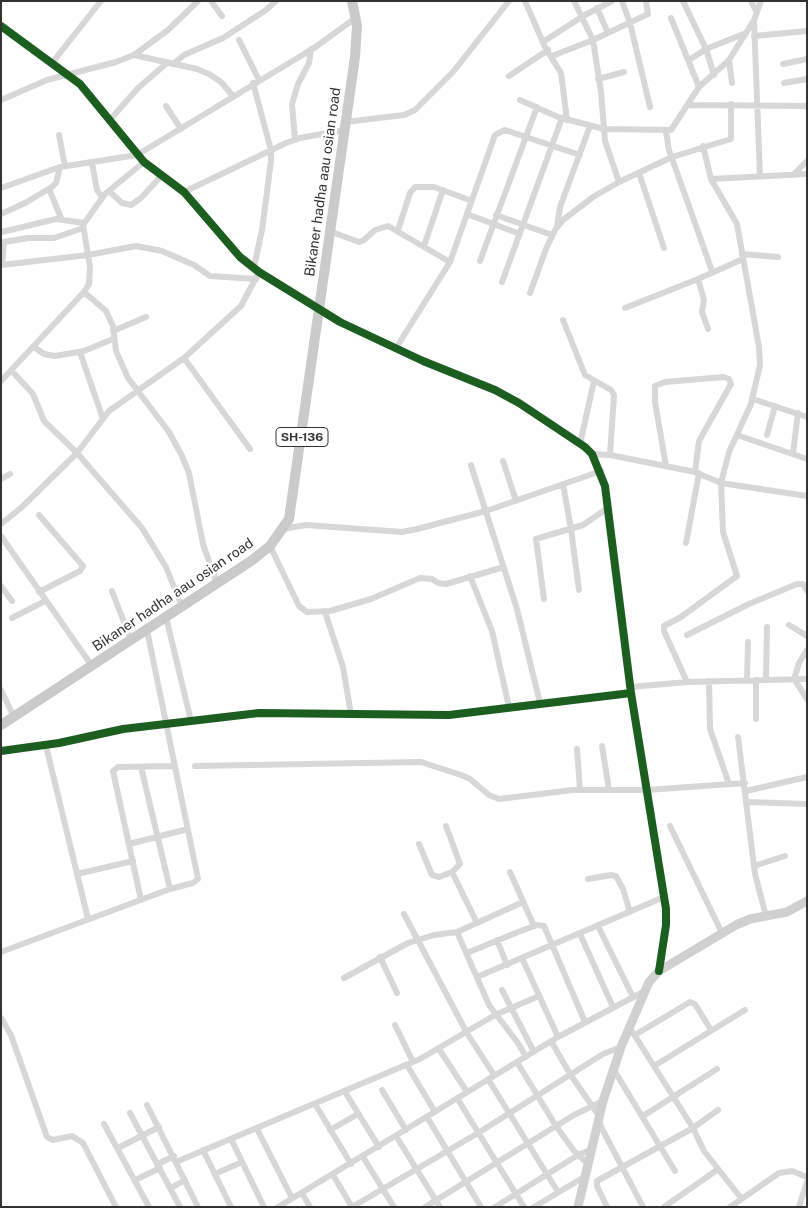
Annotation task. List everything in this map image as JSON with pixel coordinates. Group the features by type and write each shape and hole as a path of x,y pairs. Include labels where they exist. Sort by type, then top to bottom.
{"main road":[{"name":"Bikaner hadha aau osian road","path":"1,725 217,584 270,546 289,519 293,504 329,231 355,58 357,17 352,1"}],"street":[{"path":"52,63 101,1"},
{"path":"1,100 47,80 134,55 168,30 198,1"},
{"path":"211,1 222,16"},
{"path":"109,121 138,88 170,64 184,55 222,38 266,10 276,1"},
{"path":"184,192 295,140 345,126 404,115 415,110 453,72 509,1"},
{"path":"502,282 565,119 562,76 543,42 525,1"},
{"path":"574,1 583,16 592,40 604,129 610,159 619,182"},
{"path":"543,42 583,16 612,1"},
{"path":"622,1 630,23 650,107"},
{"path":"509,76 550,53 592,40 648,14 646,1"},
{"path":"683,1 706,49 714,74"},
{"path":"751,1 756,11"},
{"path":"760,176 754,20 761,1"},
{"path":"597,8 608,33"},
{"path":"1,188 63,167 137,155 311,49 357,17"},
{"path":"672,18 700,88"},
{"path":"520,100 565,119 590,126 604,129 666,132 676,126 687,105 700,88 730,60 754,20"},
{"path":"1,26 69,75 86,91 137,155 184,192 240,257 318,311 396,348 495,390 519,403 592,454 601,471 608,508 631,690 664,897 666,925 659,971"},
{"path":"754,36 807,31"},
{"path":"689,60 706,49 746,33"},
{"path":"1,524 22,507 77,453 103,418 128,396 184,358 242,306 256,279 271,150 256,81 239,40"},
{"path":"295,140 292,104 298,84 309,63 311,49"},
{"path":"134,55 209,74 221,82 233,96"},
{"path":"783,64 807,59"},
{"path":"730,60 732,83"},
{"path":"598,79 624,72"},
{"path":"784,83 807,79"},
{"path":"530,293 552,235 557,227 593,197 619,182 672,157 731,139 731,104"},
{"path":"687,105 807,106"},
{"path":"166,106 181,129"},
{"path":"480,261 537,107"},
{"path":"557,227 560,207 590,126"},
{"path":"396,348 450,262 495,136 505,130 526,135 553,147 580,155"},
{"path":"666,132 672,157 712,271"},
{"path":"1,214 49,189 56,183 63,167 59,136"},
{"path":"687,682 664,626 681,617 738,576 723,532 721,483 725,462 753,398 760,365 759,347 737,224 711,179 703,146"},
{"path":"793,175 807,161"},
{"path":"4,242 28,238 54,238 84,225 102,197 144,162"},
{"path":"92,163 97,190 102,197"},
{"path":"639,173 664,248"},
{"path":"711,179 807,174"},
{"path":"109,191 122,203 132,205 162,175"},
{"path":"398,230 412,190 425,185 472,201"},
{"path":"49,189 61,218"},
{"path":"424,246 443,190"},
{"path":"467,214 520,234"},
{"path":"496,215 552,235"},
{"path":"84,225 61,218 1,231 4,242 1,265 88,255 128,246 149,247 176,257 210,276 256,279"},
{"path":"1,381 84,292 89,284 84,225"},
{"path":"329,231 359,242 383,226 398,230 450,262"},
{"path":"625,308 698,279 742,257 778,257"},
{"path":"698,279 704,300 702,312 708,329"},
{"path":"84,292 103,306 111,319 114,339 122,366 128,378 169,432 182,456 189,473 203,544 217,584"},
{"path":"113,331 146,317"},
{"path":"564,320 582,369 594,381 611,390 614,395 610,455"},
{"path":"34,346 48,356 80,352 114,339"},
{"path":"80,352 103,418"},
{"path":"184,358 250,449"},
{"path":"12,371 32,394 44,421 77,453 142,528 166,567 182,607"},
{"path":"666,466 654,402 655,386 665,382 724,377 729,380 731,384 699,441 697,473 686,543"},
{"path":"580,444 594,381"},
{"path":"753,398 807,417"},
{"path":"766,435 775,406"},
{"path":"793,453 798,413"},
{"path":"737,435 807,459"},
{"path":"592,454 610,455 666,466 697,473 721,483 807,496"},
{"path":"503,461 516,501"},
{"path":"471,466 504,567 540,703"},
{"path":"283,530 306,525 402,532 486,511 601,471"},
{"path":"1,479 10,474"},
{"path":"563,484 579,590"},
{"path":"544,598 536,539 583,525 608,508"},
{"path":"39,515 83,566 80,571 39,592"},
{"path":"1,536 92,666"},
{"path":"270,546 299,606 307,612 325,612 370,599 420,578 432,579 442,584 504,567"},
{"path":"470,576 492,631 509,707"},
{"path":"687,635 749,604 797,584 803,584 807,591"},
{"path":"1,586 12,601"},
{"path":"112,591 131,640"},
{"path":"12,618 45,601"},
{"path":"325,612 343,667 351,714"},
{"path":"166,618 191,721"},
{"path":"789,625 807,636"},
{"path":"766,627 766,679"},
{"path":"1,952 170,889 193,883 198,879 146,630"},
{"path":"747,679 748,642"},
{"path":"794,679 799,663 807,650"},
{"path":"1,750 46,746 123,729 259,713 449,715 687,682 807,678"},
{"path":"794,679 807,699"},
{"path":"756,680 756,719"},
{"path":"709,681 710,729 729,784"},
{"path":"1,690 14,717"},
{"path":"738,737 754,866 766,916"},
{"path":"46,746 88,919"},
{"path":"602,746 609,790"},
{"path":"578,749 580,790"},
{"path":"195,766 421,762 441,766 462,774 494,798 580,790 646,790 745,783"},
{"path":"141,900 113,771 118,768 175,766"},
{"path":"141,767 170,889"},
{"path":"746,791 807,776"},
{"path":"747,802 807,804"},
{"path":"419,844 432,876 439,878 452,872 460,864 446,826"},
{"path":"670,826 722,933"},
{"path":"129,844 188,829"},
{"path":"754,866 785,856"},
{"path":"77,874 133,861"},
{"path":"452,872 477,923"},
{"path":"510,872 534,926"},
{"path":"588,879 611,875 616,876 623,889 630,912"},
{"path":"478,977 664,897"},
{"path":"578,1207 602,1101 621,1047 632,1032 643,992 659,971 722,933 743,922 787,912 807,901"},
{"path":"344,978 380,957 418,940 457,932 523,902"},
{"path":"404,914 509,1114 558,1192"},
{"path":"467,953 534,926 544,926 585,1022"},
{"path":"598,926 633,996"},
{"path":"457,932 495,1015 515,1039 526,1057"},
{"path":"580,934 613,1007"},
{"path":"496,940 507,964"},
{"path":"380,957 397,993"},
{"path":"522,958 570,1074 599,1119 643,1207"},
{"path":"502,990 534,1052"},
{"path":"278,1207 555,1039 643,992"},
{"path":"135,1180 175,1159 231,1139 410,1063 439,1049 495,1015 539,996"},
{"path":"632,1032 690,1002 695,1004 711,1030"},
{"path":"654,1066 745,1010"},
{"path":"1,1018 11,1035 47,1137 53,1140 72,1136 83,1143 116,1207"},
{"path":"394,1025 410,1063 435,1112"},
{"path":"632,1032 674,1097 717,1170 741,1198"},
{"path":"333,1175 352,1207 509,1114 603,1054 621,1047"},
{"path":"439,1049 467,1092"},
{"path":"517,1062 556,1126 578,1155 587,1163"},
{"path":"643,1116 717,1068"},
{"path":"614,1070 662,1145 675,1171"},
{"path":"382,1090 406,1130"},
{"path":"345,1092 379,1147"},
{"path":"457,1098 524,1207"},
{"path":"426,1207 438,1204 466,1182 556,1126 602,1101"},
{"path":"315,1104 351,1164"},
{"path":"147,1105 198,1207"},
{"path":"607,1207 596,1184 622,1167 693,1128 718,1110"},
{"path":"130,1112 180,1207"},
{"path":"330,1130 358,1114"},
{"path":"427,1117 481,1207"},
{"path":"104,1124 149,1207"},
{"path":"118,1148 158,1128"},
{"path":"256,1128 292,1198"},
{"path":"396,1136 438,1204"},
{"path":"231,1139 264,1207"},
{"path":"203,1150 231,1207"},
{"path":"495,1207 578,1155 590,1150"},
{"path":"363,1157 394,1207"},
{"path":"216,1174 242,1162"},
{"path":"664,1207 717,1170"},
{"path":"730,1207 741,1198 785,1171 807,1177"},
{"path":"534,1207 584,1177"},
{"path":"171,1188 185,1180"},
{"path":"799,1207 807,1182"},
{"path":"302,1193 310,1207"}],"cycle path":[{"path":"1,26 80,84 144,162 184,192 240,257 259,272 340,322 423,361 495,390 519,403 585,447 592,454 605,486 631,693 666,909 666,925 659,971"},
{"path":"1,751 59,743 123,729 259,713 449,715 631,693"}]}
